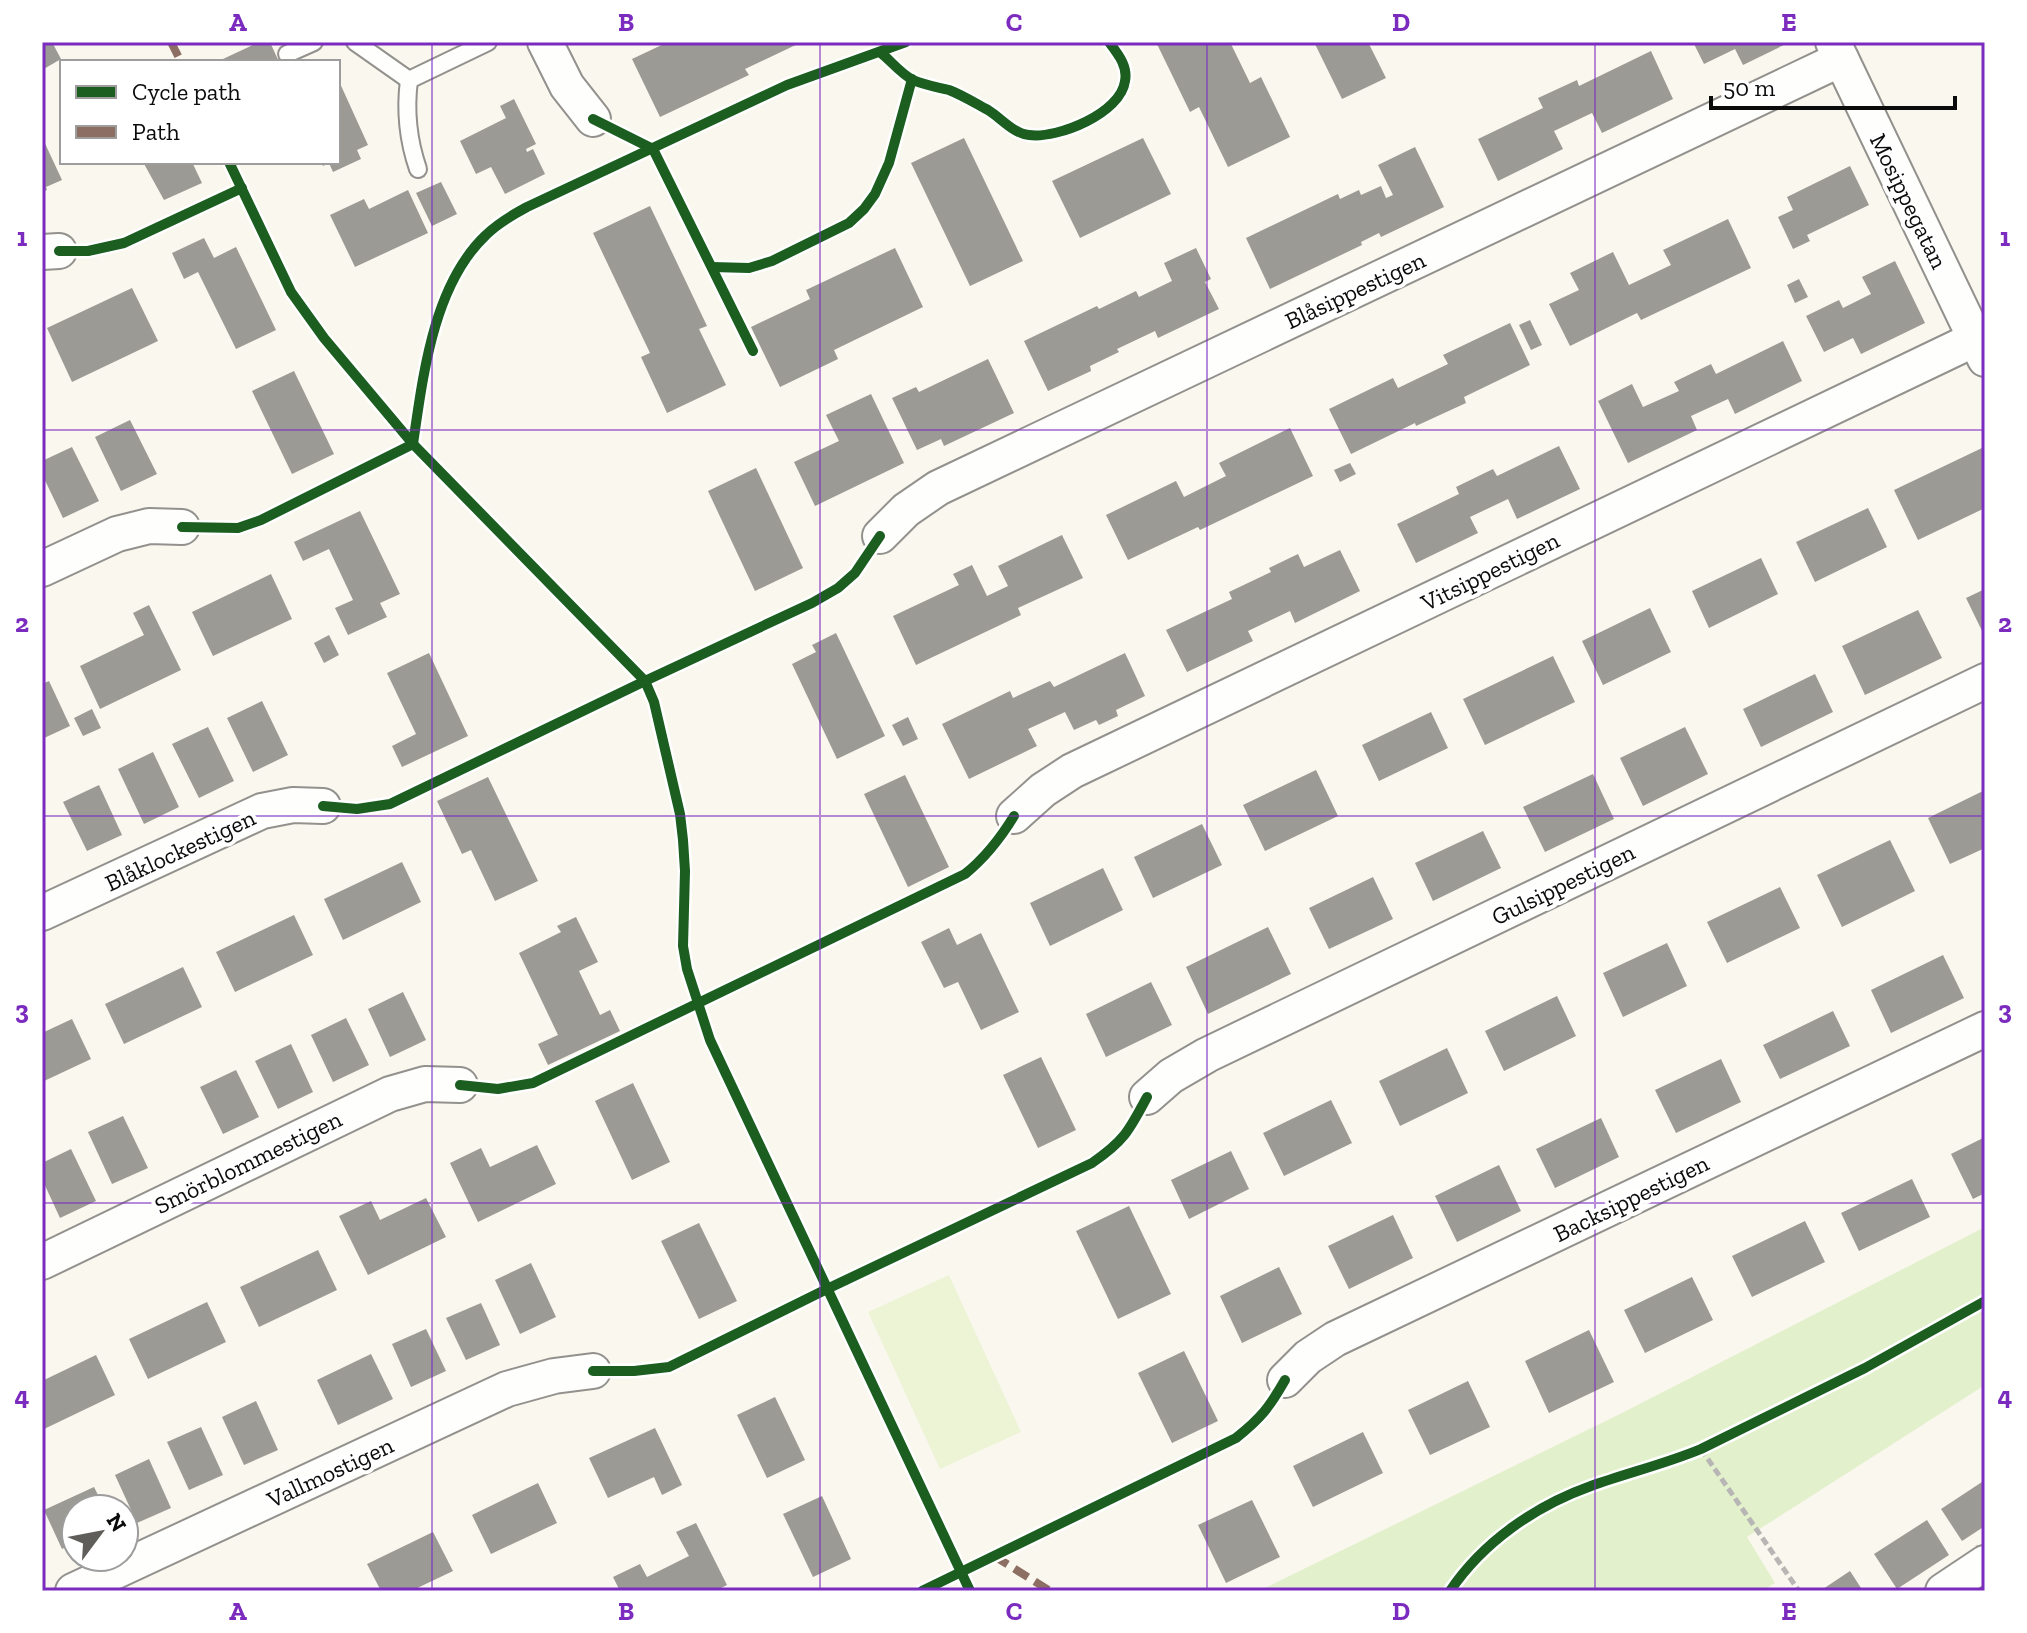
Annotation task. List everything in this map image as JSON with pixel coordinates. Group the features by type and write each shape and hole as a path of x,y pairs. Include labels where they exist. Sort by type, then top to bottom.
{"street":[{"path":"545,42 567,86 593,119"},
{"name":"Mosippegatan","path":"1837,50 1980,349"},
{"name":"Blåsippestigen","path":"880,536 906,510 938,488 1837,50"},
{"name":"Vitsippestigen","path":"1014,816 1043,790 1072,771 1980,349"},
{"path":"42,569 117,534 149,526 182,527"},
{"name":"Gulsippestigen","path":"1147,1097 1171,1076 1207,1055 1985,681"},
{"name":"Blåklockestigen","path":"42,913 262,811 293,805 323,806"},
{"name":"Backsippestigen","path":"1285,1380 1308,1357 1335,1339 1985,1029"},
{"name":"Smörblommestigen","path":"42,1262 390,1094 425,1084 460,1085"},
{"name":"Vallmostigen","path":"73,1591 507,1389 554,1376 593,1371"},
{"path":"1943,1591 1985,1563"}],"lane":[{"path":"287,54 314,42"},
{"path":"355,42 409,80"},
{"path":"409,80 488,42"},
{"path":"409,80 408,124 418,169"}],"path":[{"path":"1701,1449 1799,1591"}],"green space":[{"path":"1985,1227 1985,1385 1747,1537 1775,1583 1762,1591 1259,1591 1620,1414"},
{"path":"949,1275 1021,1432 940,1469 868,1312"}],"building":[{"path":"42,42 52,42 61,59 42,70"},
{"path":"259,42 270,42 278,60 223,60"},
{"path":"668,42 802,42 745,69 749,75 660,117 632,59"},
{"path":"1156,42 1230,42 1250,83 1261,77 1290,137 1228,167 1199,107 1190,112"},
{"path":"1314,42 1368,42 1386,78 1342,99"},
{"path":"1693,42 1790,42 1743,65 1735,49 1704,64"},
{"path":"1651,51 1673,99 1602,133 1592,113 1554,131 1563,149 1498,181 1478,139 1543,108 1538,98 1577,80 1579,86"},
{"path":"340,83 368,145 357,150 361,159 333,172 329,164 340,164"},
{"path":"514,99 536,144 526,149 527,152 533,149 545,174 505,194 491,167 476,174 460,141 506,118 500,106"},
{"path":"42,137 62,180 42,192"},
{"path":"964,138 1023,261 970,286 911,163"},
{"path":"1143,138 1171,194 1080,238 1052,181"},
{"path":"1415,147 1444,207 1381,237 1379,233 1361,242 1362,245 1270,289 1246,238 1338,194 1340,199 1359,190 1361,195 1381,186 1386,198 1393,195 1378,165"},
{"path":"144,164 193,164 202,183 164,200"},
{"path":"1850,166 1869,205 1807,235 1810,241 1793,249 1778,217 1793,210 1787,197"},
{"path":"441,182 457,214 432,226 416,193"},
{"path":"408,190 428,233 355,267 330,215 364,199 369,209"},
{"path":"650,206 707,326 699,329 726,385 667,413 641,357 650,353 593,233"},
{"path":"1728,219 1751,268 1641,320 1637,313 1570,346 1549,304 1579,290 1570,273 1613,252 1629,285 1671,265 1663,250"},
{"path":"204,238 214,258 236,247 276,330 236,349 198,272 184,279 172,253"},
{"path":"895,248 923,307 834,350 838,359 780,387 751,327 810,299 806,290"},
{"path":"1196,248 1211,279 1205,282 1219,309 1158,338 1155,331 1117,349 1119,352 1090,366 1091,371 1048,391 1024,341 1097,306 1099,309 1136,291 1139,297 1172,281 1164,263"},
{"path":"1895,261 1925,323 1861,354 1853,338 1824,352 1806,316 1839,300 1843,308 1871,294 1862,277"},
{"path":"1799,279 1808,297 1795,303 1787,285"},
{"path":"132,288 158,341 72,382 47,328"},
{"path":"1530,320 1542,345 1531,350 1519,325"},
{"path":"1510,323 1530,365 1464,397 1466,403 1351,454 1329,409 1393,378 1398,388 1448,364 1443,355"},
{"path":"1783,341 1802,381 1735,414 1728,399 1691,416 1697,430 1628,463 1598,401 1632,384 1643,407 1679,391 1674,382 1711,364 1716,374"},
{"path":"988,359 1014,413 944,446 941,439 917,450 892,398 916,387 919,392"},
{"path":"294,371 334,454 292,474 252,391"},
{"path":"871,394 904,463 815,506 794,462 839,441 826,415"},
{"path":"130,420 157,474 121,491 95,437"},
{"path":"1290,428 1313,476 1200,530 1198,527 1128,560 1106,515 1176,481 1184,497 1226,476 1219,463"},
{"path":"1559,446 1580,489 1517,519 1508,499 1470,517 1478,533 1416,563 1397,524 1459,494 1456,487 1493,469 1497,476"},
{"path":"72,447 99,501 63,518 42,474 42,461"},
{"path":"1982,448 1985,454 1985,508 1918,540 1894,490"},
{"path":"1350,463 1356,474 1340,482 1334,470"},
{"path":"756,468 803,568 755,591 708,491"},
{"path":"1868,508 1887,547 1815,582 1796,542"},
{"path":"360,511 400,594 380,603 387,617 348,635 335,608 353,600 329,549 303,561 294,542"},
{"path":"1062,535 1083,578 1018,608 1021,615 916,665 893,616 959,585 953,574 972,565 987,596 1008,586 998,566"},
{"path":"1340,550 1360,591 1295,623 1290,611 1248,631 1253,641 1187,672 1166,630 1232,599 1229,592 1271,572 1269,568 1298,554 1304,567"},
{"path":"1761,558 1778,594 1709,628 1692,591"},
{"path":"271,574 292,619 213,656 192,612"},
{"path":"1985,589 1985,637 1966,598"},
{"path":"149,605 181,670 100,709 80,666 144,635 133,613"},
{"path":"1650,608 1671,652 1603,685 1582,641"},
{"path":"1918,610 1942,658 1865,695 1842,646"},
{"path":"836,633 885,736 837,759 792,664 816,652 812,645"},
{"path":"329,635 339,655 324,663 314,643"},
{"path":"429,653 468,736 402,767 392,746 416,734 387,673"},
{"path":"1125,653 1145,696 1116,710 1118,716 1099,725 1096,720 1074,730 1065,712 1028,729 1037,746 969,779 942,724 1010,691 1013,698 1050,681 1054,687"},
{"path":"1553,656 1575,702 1485,745 1463,699"},
{"path":"1815,674 1833,712 1761,747 1743,709"},
{"path":"49,681 70,726 42,739 42,684"},
{"path":"262,701 288,755 253,772 227,718"},
{"path":"92,709 101,728 83,736 74,718"},
{"path":"1431,712 1448,748 1379,781 1362,745"},
{"path":"908,717 918,739 903,746 892,725"},
{"path":"208,727 234,781 199,798 172,744"},
{"path":"1685,727 1708,774 1643,806 1620,758"},
{"path":"153,752 179,807 144,824 118,769"},
{"path":"1316,770 1338,816 1265,851 1243,805"},
{"path":"1593,774 1614,819 1545,852 1523,807"},
{"path":"905,775 949,867 908,887 864,794"},
{"path":"488,777 538,881 495,901 471,850 462,854 437,801"},
{"path":"99,785 122,835 87,851 63,802"},
{"path":"1985,790 1985,848 1950,864 1928,818"},
{"path":"1202,824 1222,865 1153,898 1134,857"},
{"path":"1483,831 1501,868 1433,901 1415,863"},
{"path":"1890,840 1915,891 1842,927 1817,875"},
{"path":"402,862 421,902 343,940 324,899"},
{"path":"1103,868 1123,910 1050,946 1030,903"},
{"path":"1373,877 1393,919 1329,949 1309,908"},
{"path":"1780,887 1800,928 1727,963 1707,922"},
{"path":"294,915 313,955 235,992 216,952"},
{"path":"576,917 598,962 579,971 600,1015 610,1010 620,1031 548,1065 538,1044 558,1035 519,953 561,932 557,926"},
{"path":"1268,927 1291,974 1208,1014 1186,967"},
{"path":"949,928 957,945 981,933 1019,1012 981,1030 958,982 944,988 921,942"},
{"path":"1667,943 1687,986 1623,1017 1603,973"},
{"path":"1943,955 1964,998 1891,1033 1871,990"},
{"path":"183,967 202,1007 124,1044 105,1004"},
{"path":"1151,982 1172,1025 1106,1057 1086,1014"},
{"path":"403,992 426,1040 390,1057 368,1009"},
{"path":"1557,996 1576,1036 1504,1071 1485,1031"},
{"path":"1833,1011 1850,1046 1780,1079 1763,1045"},
{"path":"346,1018 369,1065 333,1082 311,1035"},
{"path":"72,1019 91,1059 42,1082 42,1033"},
{"path":"291,1044 313,1092 278,1109 255,1061"},
{"path":"1447,1048 1468,1093 1400,1126 1379,1081"},
{"path":"1041,1057 1076,1130 1038,1148 1003,1075"},
{"path":"1721,1059 1741,1102 1676,1133 1655,1090"},
{"path":"236,1070 259,1117 223,1134 200,1087"},
{"path":"633,1083 670,1162 632,1180 595,1101"},
{"path":"1331,1100 1352,1143 1284,1176 1263,1133"},
{"path":"123,1116 148,1168 112,1184 88,1132"},
{"path":"1601,1118 1619,1157 1555,1188 1536,1149"},
{"path":"1985,1137 1985,1193 1973,1199 1951,1154"},
{"path":"537,1145 556,1184 478,1222 450,1163 481,1148 490,1167"},
{"path":"71,1149 96,1201 60,1218 42,1179 42,1163"},
{"path":"1231,1151 1249,1189 1189,1219 1171,1180"},
{"path":"1499,1165 1521,1211 1457,1242 1435,1196"},
{"path":"1912,1179 1930,1217 1859,1251 1841,1213"},
{"path":"426,1198 446,1237 368,1275 339,1216 371,1201 380,1220"},
{"path":"1129,1206 1171,1294 1118,1319 1076,1231"},
{"path":"1393,1215 1413,1258 1349,1289 1328,1246"},
{"path":"1805,1221 1825,1262 1752,1297 1732,1256"},
{"path":"699,1223 737,1301 699,1319 661,1241"},
{"path":"318,1250 337,1290 259,1327 240,1287"},
{"path":"531,1263 556,1317 520,1334 495,1280"},
{"path":"1279,1267 1302,1314 1242,1343 1220,1296"},
{"path":"1692,1277 1713,1320 1645,1353 1624,1310"},
{"path":"207,1302 226,1342 148,1379 129,1339"},
{"path":"481,1303 500,1345 466,1360 446,1318"},
{"path":"426,1329 446,1371 411,1387 392,1344"},
{"path":"1589,1330 1614,1382 1549,1413 1525,1361"},
{"path":"1184,1351 1218,1421 1172,1443 1138,1373"},
{"path":"371,1354 393,1399 338,1425 317,1380"},
{"path":"96,1355 115,1395 42,1430 42,1381"},
{"path":"1468,1381 1490,1427 1430,1455 1408,1410"},
{"path":"775,1397 805,1460 767,1478 737,1415"},
{"path":"256,1401 278,1450 244,1465 222,1417"},
{"path":"201,1427 223,1475 189,1490 167,1442"},
{"path":"655,1428 682,1485 662,1495 654,1477 608,1498 589,1458"},
{"path":"1363,1432 1383,1473 1313,1507 1293,1466"},
{"path":"149,1459 171,1508 140,1522 140,1493 123,1493 115,1475"},
{"path":"1985,1480 1985,1526 1962,1541 1941,1509"},
{"path":"538,1483 557,1523 491,1554 472,1515"},
{"path":"94,1487 97,1493 81,1493"},
{"path":"822,1496 851,1559 813,1577 783,1514"},
{"path":"1252,1500 1280,1557 1226,1583 1198,1525"},
{"path":"60,1503 60,1545 44,1510"},
{"path":"1927,1520 1949,1555 1897,1589 1874,1554"},
{"path":"696,1523 727,1585 715,1591 620,1591 613,1577 640,1564 647,1577 689,1556 676,1532"},
{"path":"433,1532 453,1571 411,1591 381,1591 367,1564"},
{"path":"1850,1571 1863,1591 1820,1591"}],"marked path":[{"path":"171,42 180,60"},
{"path":"994,1556 1050,1591"}],"cycle path":[{"path":"182,527 238,528 261,520 413,444 427,361 442,305 468,256 486,235 505,220 787,85 906,42"},
{"path":"880,52 913,80 959,94 1018,132 1041,135 1086,122 1112,104 1121,93 1125,70 1109,42"},
{"path":"712,267 749,268 772,261 849,223 864,209 875,194 889,163 912,79"},
{"path":"593,119 653,149 753,351"},
{"path":"230,164 291,292 324,338 413,444 645,681 654,702 680,814 685,871 683,946 687,969 710,1040 970,1591"},
{"path":"59,251 88,251 124,243 242,188"},
{"path":"323,806 357,809 390,804 812,603 838,588 855,573 880,536"},
{"path":"460,1085 498,1089 533,1083 965,874 992,847 1014,816"},
{"path":"593,1371 669,1367 1092,1163 1125,1134 1147,1097"},
{"path":"1450,1591 1494,1542 1550,1504 1591,1486 1701,1449 1865,1368 1985,1301"},
{"path":"922,1591 1236,1438 1264,1412 1285,1380"}]}
